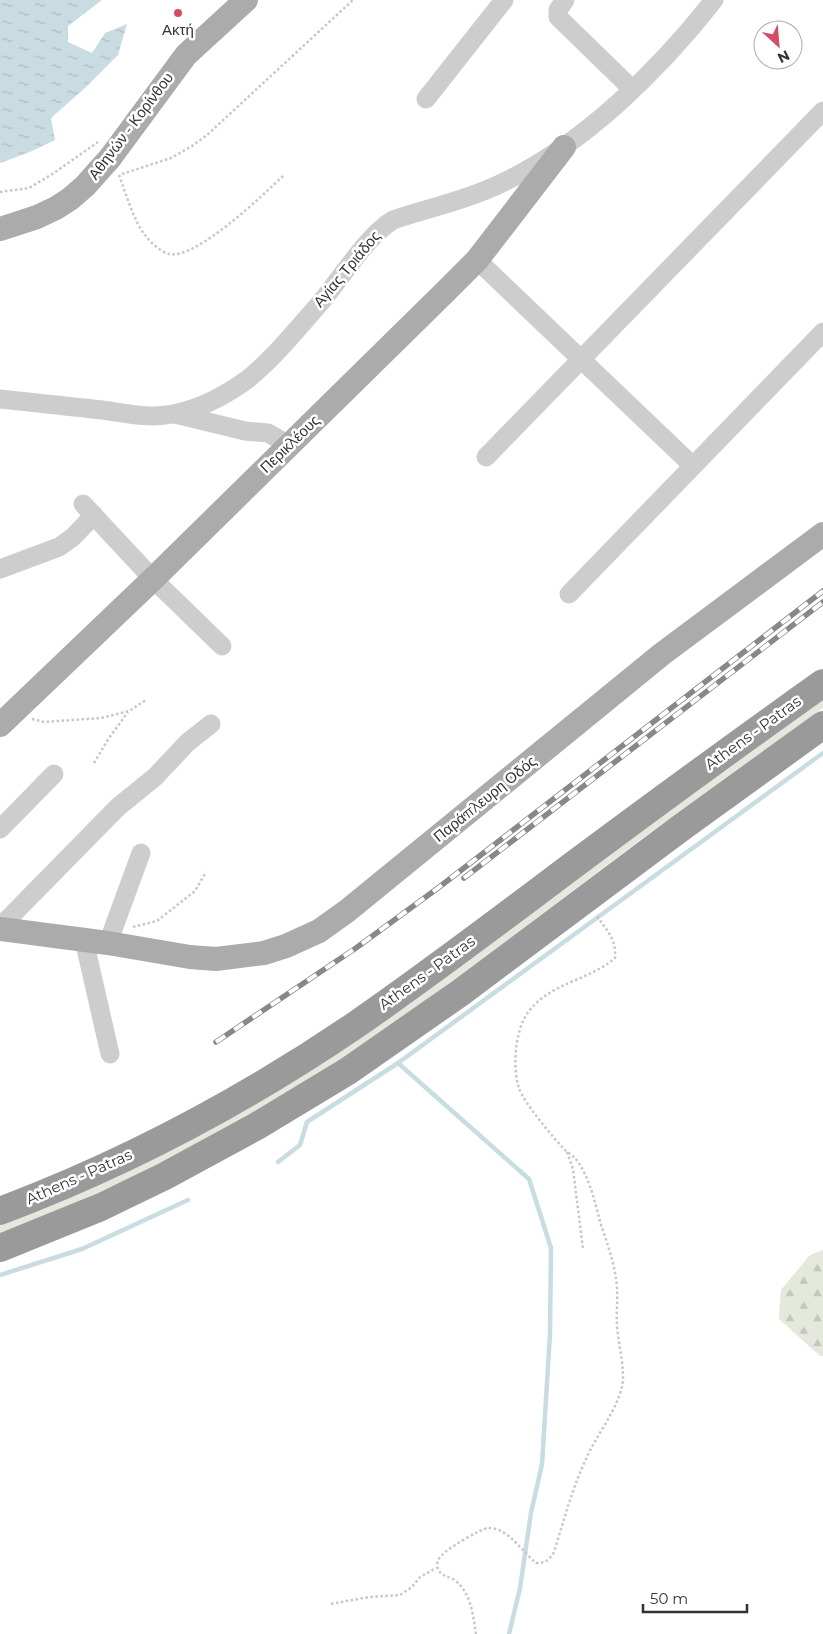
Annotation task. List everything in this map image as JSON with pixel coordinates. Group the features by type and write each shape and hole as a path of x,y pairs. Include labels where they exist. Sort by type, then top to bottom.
{"highway":[{"name":"Athens - Patras","path":"0,1211 88,1175 142,1149 242,1096 328,1043 412,986 662,799 823,682"},
{"path":"0,1248 101,1207 173,1172 257,1126 348,1071 460,993 682,826 823,725"}],"main road":[{"name":"Αθηνών - Κορίνθου","path":"0,229 37,217 56,208 109,173 186,55 246,0"},
{"name":"Περικλέους","path":"7,718 153,578 477,260 564,147"},
{"name":"Παράπλευρη Οδός","path":"0,928 84,940 110,938 190,957 216,959 264,954 319,932 354,906 662,654 823,534"}],"street":[{"path":"426,100 504,0"},
{"path":"565,0 558,10 558,17 632,89"},
{"name":"Αγίας Τριάδος","path":"0,399 156,416 174,414 203,405 225,394 248,378 267,360 309,315 385,225 393,220 503,183 564,147 632,89 667,55 714,0"},
{"path":"486,457 823,111"},
{"path":"477,260 693,466"},
{"path":"569,594 823,332"},
{"path":"174,414 245,431 268,433 289,445"},
{"path":"0,569 59,547 73,537 88,510 222,646"},
{"path":"0,928 118,807 155,777 188,742 211,724"},
{"path":"0,829 54,774"},
{"path":"110,938 141,853"},
{"path":"84,940 110,1054"}],"path":[{"path":"284,175 241,214 196,248 186,252 169,254 144,235 109,173 171,158 192,146 207,135 353,0"},
{"path":"0,192 29,188 102,140"},
{"path":"7,718 44,722 101,718 128,711 146,700"},
{"path":"94,763 128,711"},
{"path":"110,938 157,921 195,890 206,872"},
{"path":"476,1634 471,1604 466,1592 454,1580 443,1575 437,1568 441,1555 488,1528 499,1530 536,1563 544,1563 550,1559 586,1457 612,1412 621,1390 623,1379 617,1325 617,1288 612,1258 593,1194 575,1158 567,1152 526,1102 519,1089 516,1073 516,1048 520,1028 528,1013 542,998 558,987 606,965 615,958 616,949 612,938 595,915"},
{"path":"567,1152 573,1169 583,1249"},
{"path":"331,1604 369,1597 400,1596 412,1587 420,1577 437,1568"}],"green space":[{"path":"823,699 823,708 642,839 446,986 301,1085 218,1133 132,1177 89,1197 0,1233 0,1225 29,1214 613,851"},
{"path":"823,1250 823,1356 820,1356 779,1319 781,1290 810,1255"}],"water":[{"path":"0,0 102,0 68,26 68,42 92,53 105,33 127,24 118,55 51,118 55,140 0,163"}],"waterway":[{"path":"278,1162 300,1145 307,1122 398,1063 823,753"},
{"path":"398,1063 529,1179 551,1248 550,1334 542,1464 531,1513 520,1588 509,1634"},
{"path":"0,1275 82,1249 188,1200"}],"railway":[{"path":"216,1042 356,948 438,888 823,591"},
{"path":"464,878 823,602"}],"place":[{"name":"Ακτή","path":"178,13"}]}
